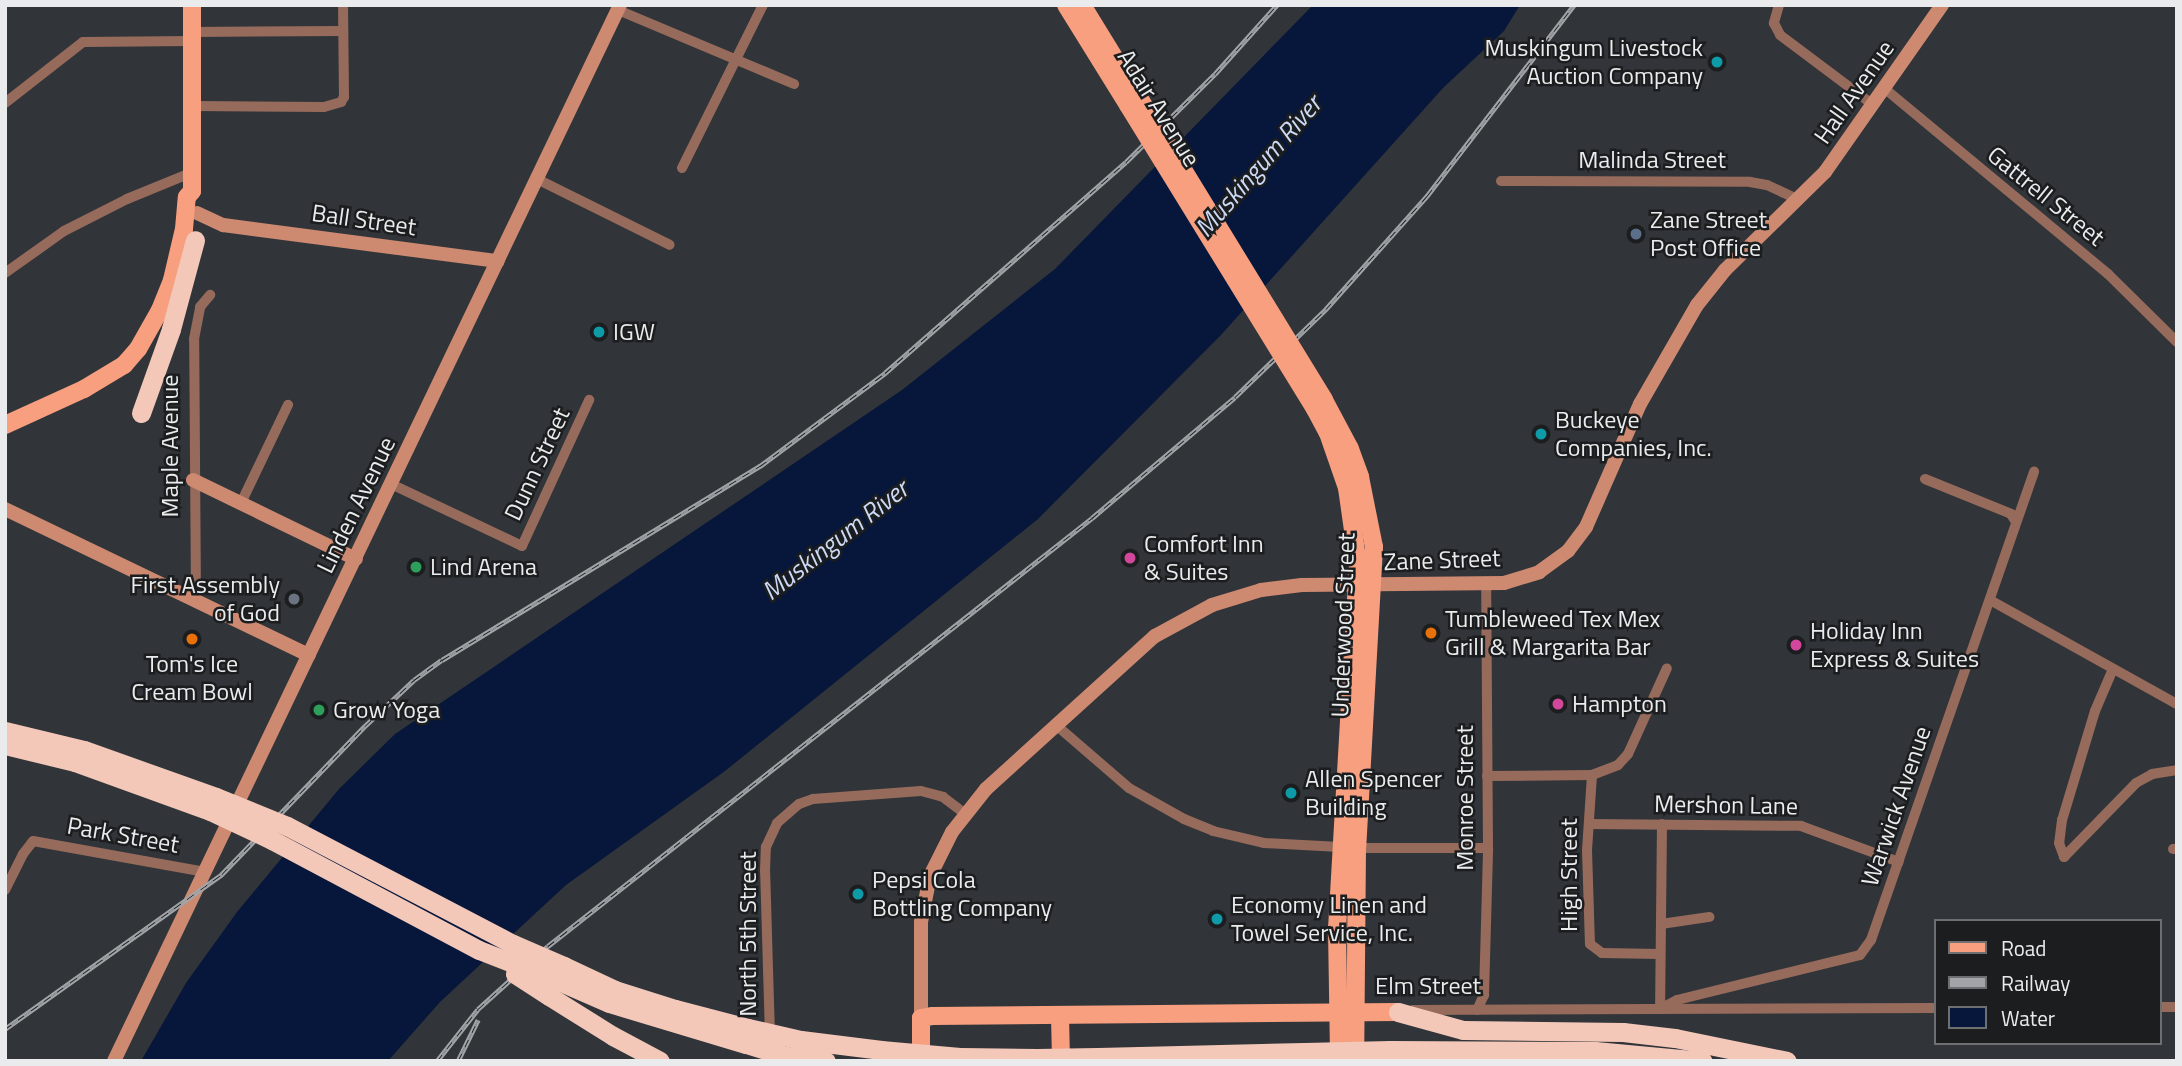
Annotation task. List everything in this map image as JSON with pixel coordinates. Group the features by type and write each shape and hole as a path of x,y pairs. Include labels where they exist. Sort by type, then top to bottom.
{"highway":[{"path":"141,413 171,329 195,240"},
{"path":"5,731 84,750 213,804 272,840 479,950 558,981 615,990 747,1036 784,1059 826,1061"},
{"path":"5,745 75,762 287,827 513,944 558,981 613,1036 660,1061"},
{"path":"1398,1012 1464,1030 1636,1033 1675,1038 1787,1061"},
{"path":"747,1036 960,1057 1037,1058 1390,1050 1595,1051 1703,1061"}],"main road":[{"path":"5,425 95,383 124,365 138,349 160,310 172,280 184,229 187,197 192,191 192,5"},
{"name":"Adair Avenue","path":"1066,5 1133,101 1216,232"},
{"name":"Adair Avenue","path":"1082,5 1133,101"},
{"name":"Hall Avenue","path":"1799,200 1825,172 1941,5"},
{"name":"Linden Avenue","path":"114,1061 619,8"},
{"path":"192,191 197,198 195,240"},
{"name":"Zane Street","path":"921,1018 921,922 928,887 941,852 964,813 1136,650 1194,613 1261,590 1302,585 1486,584 1519,579 1539,572 1578,540 1596,509 1640,404 1697,305 1725,270 1799,200"},
{"name":"Ball Street","path":"197,213 223,225 498,261"},
{"path":"195,240 223,225"},
{"name":"Underwood Street","path":"1216,232 1320,405 1350,449 1366,498 1374,547 1366,586 1348,848 1346,1011 1339,1061"},
{"path":"193,480 356,559"},
{"path":"5,509 309,655"},
{"name":"Underwood Street","path":"1346,1011 1354,1061"},
{"name":"Elm Street","path":"921,1018 1398,1012"},
{"path":"1060,1016 1061,1061"},
{"path":"921,1018 921,1061"}],"street":[{"path":"192,106 334,107 344,97 343,5"},
{"path":"682,168 763,5"},
{"path":"1779,5 1774,17 1774,27 1780,35 1872,104"},
{"path":"619,8 794,84"},
{"path":"5,103 83,42 343,32"},
{"name":"Gattrell Street","path":"1884,88 2108,274 2177,342"},
{"path":"5,273 64,230 127,199 193,172"},
{"path":"537,179 670,245"},
{"name":"Malinda Street","path":"1501,181 1750,182 1767,185 1799,200"},
{"name":"Maple Avenue","path":"196,601 194,339 200,307 210,295"},
{"name":"Dunn Street","path":"391,484 522,546 589,400"},
{"path":"241,503 288,405"},
{"name":"Warwick Avenue","path":"1660,1009 1677,1000 1860,955 1871,940 2034,472"},
{"path":"1925,479 2011,514 2016,522"},
{"name":"Monroe Street","path":"1477,1010 1484,995 1488,848 1486,584"},
{"path":"1990,600 2177,704"},
{"path":"1487,776 1591,775 1618,765 1628,754 1667,668"},
{"path":"2113,669 2095,711 2062,820 2059,843 2064,857 2136,783 2152,774 2177,771"},
{"path":"1056,725 1129,788 1184,820 1213,831 1264,843 1348,848 1488,848"},
{"name":"High Street","path":"1591,775 1587,926 1590,944 1602,954 1660,954"},
{"name":"North 5th Street","path":"784,1059 768,975 766,847 771,834 786,813 813,799 921,791 943,797 964,813"},
{"name":"Mershon Lane","path":"1589,824 1801,826 1899,862"},
{"path":"1660,1009 1662,824"},
{"name":"Park Street","path":"5,890 23,853 33,841 205,872"},
{"path":"1661,924 1709,917"},
{"name":"Elm Street","path":"1398,1012 1934,1008"}],"water":[{"name":"Muskingum River","path":"1313,5 1520,5 1504,31 1443,88 1221,335 1038,519 725,771 566,885 440,1002 388,1061 141,1061 186,983 237,912 339,789 395,734 902,390 1055,269"}],"railway":[{"path":"5,1029 222,874 365,726 414,680 442,660 760,466 885,373 1126,162 1215,74 1277,5"},
{"path":"437,1061 478,1009 548,946 1092,518 1235,397 1326,309 1427,196 1574,5"},
{"path":"458,1061 478,1020"}],"place":[{"name":"Muskingum Livestock Auction Company","path":"1717,62"},
{"name":"Zane Street Post Office","path":"1636,234"},
{"name":"IGW","path":"599,332"},
{"name":"Buckeye Companies, Inc.","path":"1541,434"},
{"name":"Comfort Inn & Suites","path":"1130,558"},
{"name":"Lind Arena","path":"416,567"},
{"name":"First Assembly of God","path":"294,599"},
{"name":"Tumbleweed Tex Mex Grill & Margarita Bar","path":"1431,633"},
{"name":"Tom's Ice Cream Bowl","path":"192,639"},
{"name":"Holiday Inn Express & Suites","path":"1796,645"},
{"name":"Hampton","path":"1558,704"},
{"name":"Grow Yoga","path":"319,710"},
{"name":"Allen Spencer Building","path":"1291,793"},
{"name":"Pepsi Cola Bottling Company","path":"858,894"},
{"name":"Economy Linen and Towel Service, Inc.","path":"1217,919"}]}
